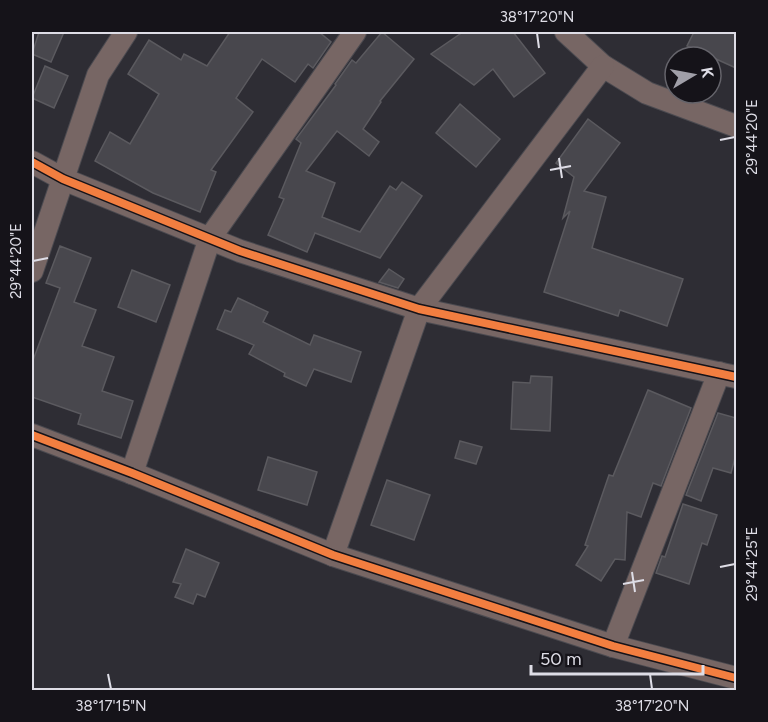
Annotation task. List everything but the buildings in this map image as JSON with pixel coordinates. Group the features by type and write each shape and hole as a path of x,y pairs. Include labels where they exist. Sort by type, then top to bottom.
{"street":[{"path":"32,271 98,75 126,32"},
{"path":"132,473 210,238 356,32"},
{"path":"566,32 603,66 647,93 736,126"},
{"path":"333,555 419,309 603,66"},
{"path":"32,162 63,179 240,251 419,309 728,375 613,646"},
{"path":"32,435 333,555 613,646 736,678"}],"cycle path":[{"path":"32,162 63,179 240,251 419,309 736,377"},
{"path":"32,435 333,555 613,646 736,678"}]}
